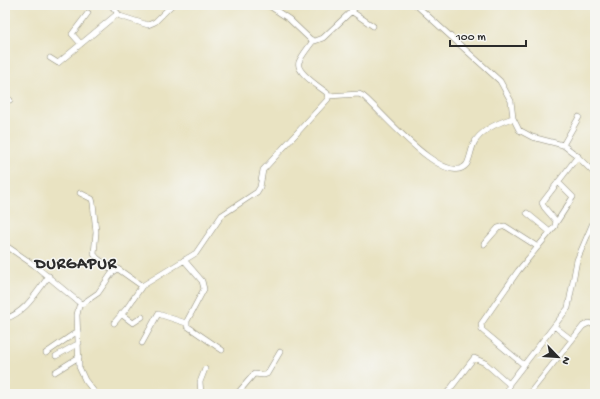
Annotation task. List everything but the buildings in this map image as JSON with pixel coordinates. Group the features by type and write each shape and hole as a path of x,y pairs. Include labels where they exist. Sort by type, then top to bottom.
{"street":[{"path":"111,5 117,14 148,25 155,22 171,5"},
{"path":"268,5 289,19 313,41"},
{"path":"358,5 323,38 313,41 299,62 299,69 328,96 359,94 363,96 427,156 444,167 459,169 467,164 473,144 478,138 496,124 513,118"},
{"path":"416,5 500,81 511,100 513,118 519,130 526,135 563,145 578,156 595,174"},
{"path":"351,11 373,26"},
{"path":"80,44 72,34 88,13"},
{"path":"50,58 58,63 117,14"},
{"path":"5,96 10,100"},
{"path":"114,323 142,286 198,251 222,215 257,192 260,187 263,170 304,127 326,101 328,96"},
{"path":"563,145 579,117"},
{"path":"556,223 542,203 578,156"},
{"path":"524,365 482,330 480,326 509,283 550,232 573,198 571,193 558,182"},
{"path":"80,193 92,200 94,203 96,232 94,254 114,271"},
{"path":"527,213 550,232"},
{"path":"508,394 509,384 569,304 577,260 595,218"},
{"path":"484,244 498,228 505,226 538,247"},
{"path":"5,245 25,257 81,304"},
{"path":"184,260 202,281 204,289 186,323"},
{"path":"96,394 82,376 79,367 78,309 81,304 98,293 114,271 120,269 142,286"},
{"path":"5,319 17,314 24,308 49,276"},
{"path":"120,314 133,323 142,318"},
{"path":"142,343 158,314 186,323 189,329 222,350"},
{"path":"529,394 587,323 595,325"},
{"path":"554,326 572,340"},
{"path":"46,353 78,331"},
{"path":"56,356 79,343"},
{"path":"237,394 254,374 264,376 267,374 280,352"},
{"path":"55,372 79,357"},
{"path":"447,393 474,358 485,363 509,384"},
{"path":"200,394 200,382 205,369"}],"district":[{"name":"DURGAPUR","path":"76,262"}]}
